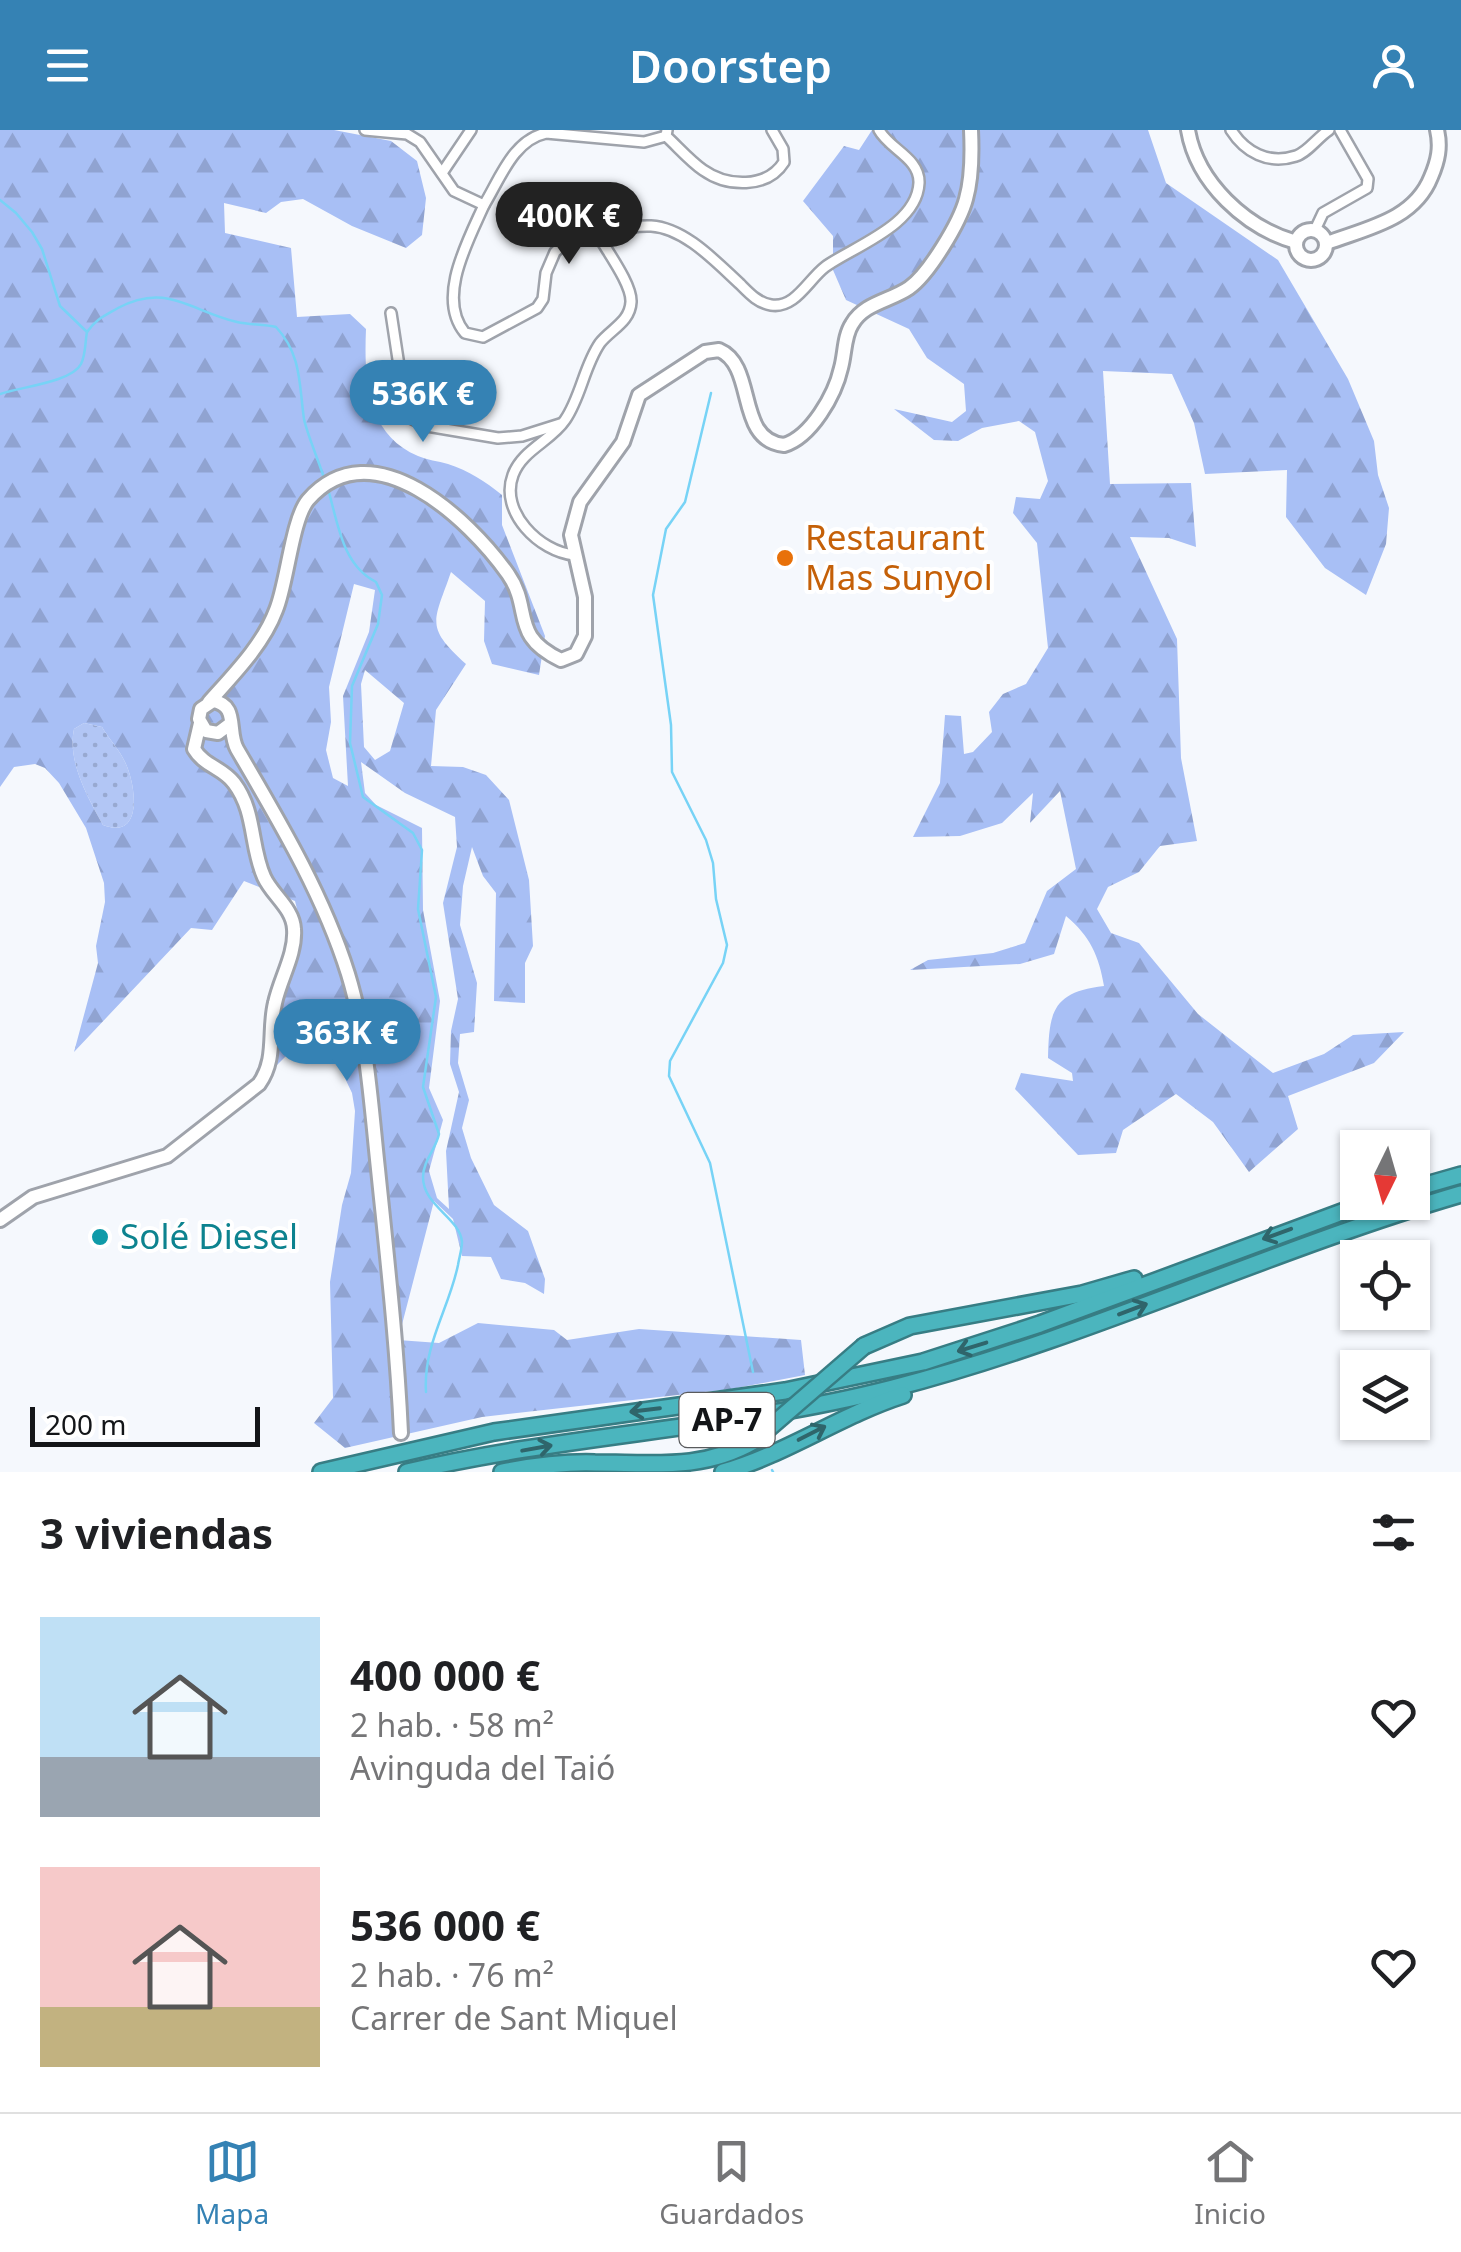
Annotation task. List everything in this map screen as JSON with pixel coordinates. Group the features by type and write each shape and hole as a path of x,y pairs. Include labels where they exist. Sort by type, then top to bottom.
{"highway":[{"path":"1430,1183 1461,1174"},
{"name":"AP-7","path":"407,1472 556,1444 853,1398 968,1368 1320,1239 1461,1194"},
{"name":"AP-7","path":"320,1472 494,1432 740,1398 884,1372 1040,1324 1340,1212"},
{"path":"502,1472 570,1463 693,1464 726,1455 754,1441 864,1346 910,1326 1082,1294 1238,1248"},
{"path":"723,1472 766,1456 855,1412 989,1367 1042,1344"},
{"path":"560,1472 612,1472"}],"street":[{"path":"365,130 407,134 420,142 454,191 484,206"},
{"path":"442,173 471,130"},
{"path":"772,130 783,150 784,162 773,175 757,183 726,180 705,172 667,133 644,142 546,133 532,137 519,147 484,206 458,268 455,317 465,333 483,336 536,308 543,299 546,273 564,242 629,228 660,228 718,261 764,304 791,301 821,270 892,226 918,191 918,173 912,162 879,130"},
{"path":"237,749 209,730 201,709 258,644 276,611 302,509 318,491 342,476 361,472 433,496 454,513 515,586 525,630 546,653 561,660 576,654 585,636 585,597 574,555 573,518 622,442 639,395 704,352 719,350 735,363 754,422 763,437 784,445 810,428 838,379 849,328 859,313 918,281 962,210 969,177 971,130"},
{"path":"1188,130 1196,160 1206,177 1234,206 1270,234 1296,242"},
{"path":"1232,130 1244,149 1270,158 1298,156 1328,130"},
{"path":"1316,230 1324,214 1367,188 1368,180 1340,130"},
{"path":"1326,243 1412,207 1425,192 1438,160 1437,130"},
{"path":"1296,242 1304,232 1316,230"},
{"path":"1316,230 1326,243"},
{"path":"574,555 550,550 533,538 516,512 510,482 518,464 564,423 596,348 629,312 630,292 598,234"},
{"path":"1296,242 1299,255 1311,261 1323,255 1326,243"},
{"path":"391,313 410,418 426,426 498,438 522,436 564,423"},
{"path":"231,674 226,706 237,749 268,799 326,919 354,996 367,1071 390,1277 400,1433"},
{"path":"209,702 226,706"},
{"path":"0,1220 33,1197 167,1156 259,1084 267,1072 274,1004 293,943 293,922 266,880 251,816 235,784 196,752 194,745 209,730 230,724"}],"shaded area":[{"path":"84,723 102,727 125,762 134,808 125,825 103,825 80,779 73,741 74,729"}],"green space":[{"path":"0,130 334,130 391,141 417,161 426,198 422,235 406,248 352,226 303,199 281,202 266,213 224,203 225,233 291,248 297,317 350,314 366,329 368,385 378,419 388,434 418,456 463,470 502,495 502,525 545,636 539,675 492,664 484,641 485,601 451,572 436,622 444,641 466,664 436,710 431,766 463,767 486,775 509,800 529,880 533,946 525,963 525,1003 494,1001 496,893 483,876 472,847 460,925 477,983 474,1032 460,1034 458,1063 469,1100 462,1128 471,1158 494,1205 528,1231 545,1279 544,1294 525,1283 501,1279 491,1257 462,1256 453,1219 434,1201 398,1340 439,1343 478,1323 554,1330 567,1340 639,1329 801,1340 805,1375 731,1389 482,1417 345,1448 314,1423 333,1398 330,1282 351,1173 355,1111 341,1070 324,1051 302,1040 276,1066 279,1001 303,933 295,901 244,881 212,930 191,928 74,1052 98,963 96,946 105,902 104,883 86,828 59,783 45,768 35,764 14,767 0,787","holes":["354,584 375,590 369,632 343,696 348,786 333,778 326,750 331,722 329,687","365,670 404,703 390,751 375,760 364,747 361,684","84,723 102,727 123,757 134,796 131,818 125,825 103,825 97,814 76,766 74,729","361,762 405,793 455,817 457,847 443,903 458,999 451,1031 450,1064 459,1092 446,1151 449,1209 437,1198 429,1171 443,1120 429,1088 440,1001 423,910 422,828 376,805 365,793"]},
{"path":"872,130 1148,130 1166,183 1278,260 1348,379 1374,441 1378,475 1389,508 1386,544 1366,595 1325,568 1286,517 1287,470 1205,474 1194,423 1172,374 1103,371 1110,484 1191,483 1196,547 1169,538 1130,537 1177,639 1181,758 1197,841 1160,846 1139,872 1108,887 1097,909 1111,933 1139,943 1198,1014 1273,1073 1324,1054 1353,1035 1404,1032 1374,1063 1288,1096 1298,1129 1249,1172 1213,1122 1176,1094 1123,1130 1116,1153 1078,1155 1015,1089 1021,1073 1073,1081 1072,1073 1048,1058 1053,1016 1064,999 1074,993 1104,986 1092,947 1066,916 1054,954 1020,964 910,970 928,960 993,953 1025,943 1047,891 1076,869 1060,791 1030,823 1033,793 1002,823 960,836 913,837 940,783 945,715 961,716 964,754 973,752 992,732 989,712 1003,694 1026,684 1048,648 1037,543 1013,513 1016,497 1040,499 1048,481 1035,432 1019,421 982,428 958,441 934,440 894,409 952,422 966,411 964,384 927,358 909,329 846,300 833,270 833,236 803,201 844,146 859,150"}],"waterway":[{"path":"0,200 32,232 42,249 60,306 87,332 118,308 151,298 178,301 237,322 276,327 295,359 304,419 325,481"},
{"path":"0,394 57,380 76,370 83,360 87,332"},
{"path":"711,393 685,502 666,529 653,595 671,725 672,772 706,840 727,945 723,963 670,1061 669,1076 710,1163 753,1372"},
{"path":"328,489 349,554 365,575 376,582 382,595 378,624 352,686 350,743 363,797 413,833 422,850 418,909 436,997 423,1087 439,1134 423,1177 429,1196 455,1226 462,1242 454,1281 428,1359 426,1392"}],"place":[{"name":"Restaurant Mas Sunyol","path":"785,558"},
{"name":"Solé Diesel","path":"100,1237"}]}
